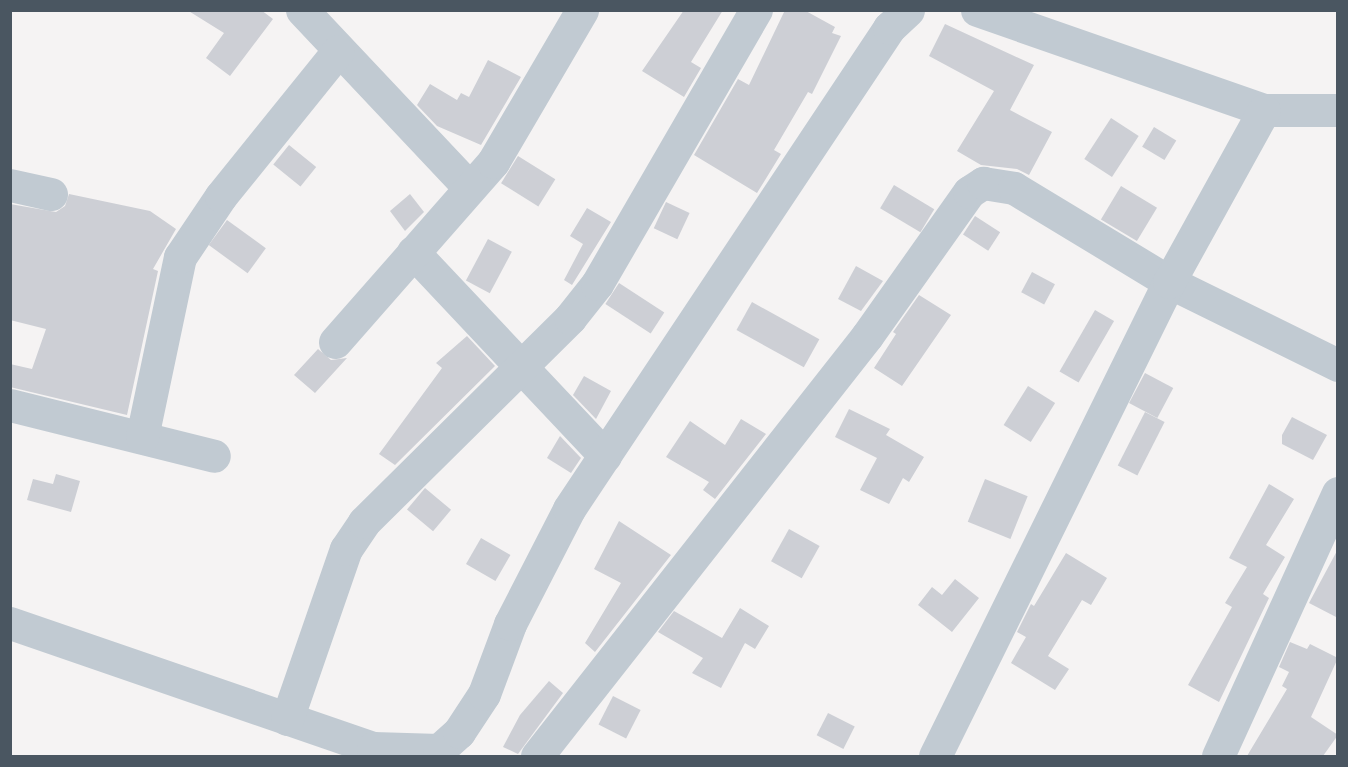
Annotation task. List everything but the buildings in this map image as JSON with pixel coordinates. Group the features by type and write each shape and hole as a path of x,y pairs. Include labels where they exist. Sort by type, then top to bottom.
{"street":[{"path":"302,10 469,188"},
{"path":"335,342 493,162 582,10"},
{"path":"287,719 346,549 358,531 570,318 597,284 756,10"},
{"path":"10,623 373,748 407,752 439,750 459,732 484,694 510,624 548,548 605,456 890,28 908,10"},
{"path":"977,10 1264,111 1338,110"},
{"path":"142,437 180,257 220,196 338,51"},
{"path":"935,756 1169,282 1264,111"},
{"path":"537,756 867,336 969,192 983,183 1014,188 1169,282 1338,365"},
{"path":"10,185 51,194"},
{"path":"413,252 522,365 605,456"},
{"path":"10,405 214,456"},
{"path":"1218,756 1338,493"}]}
